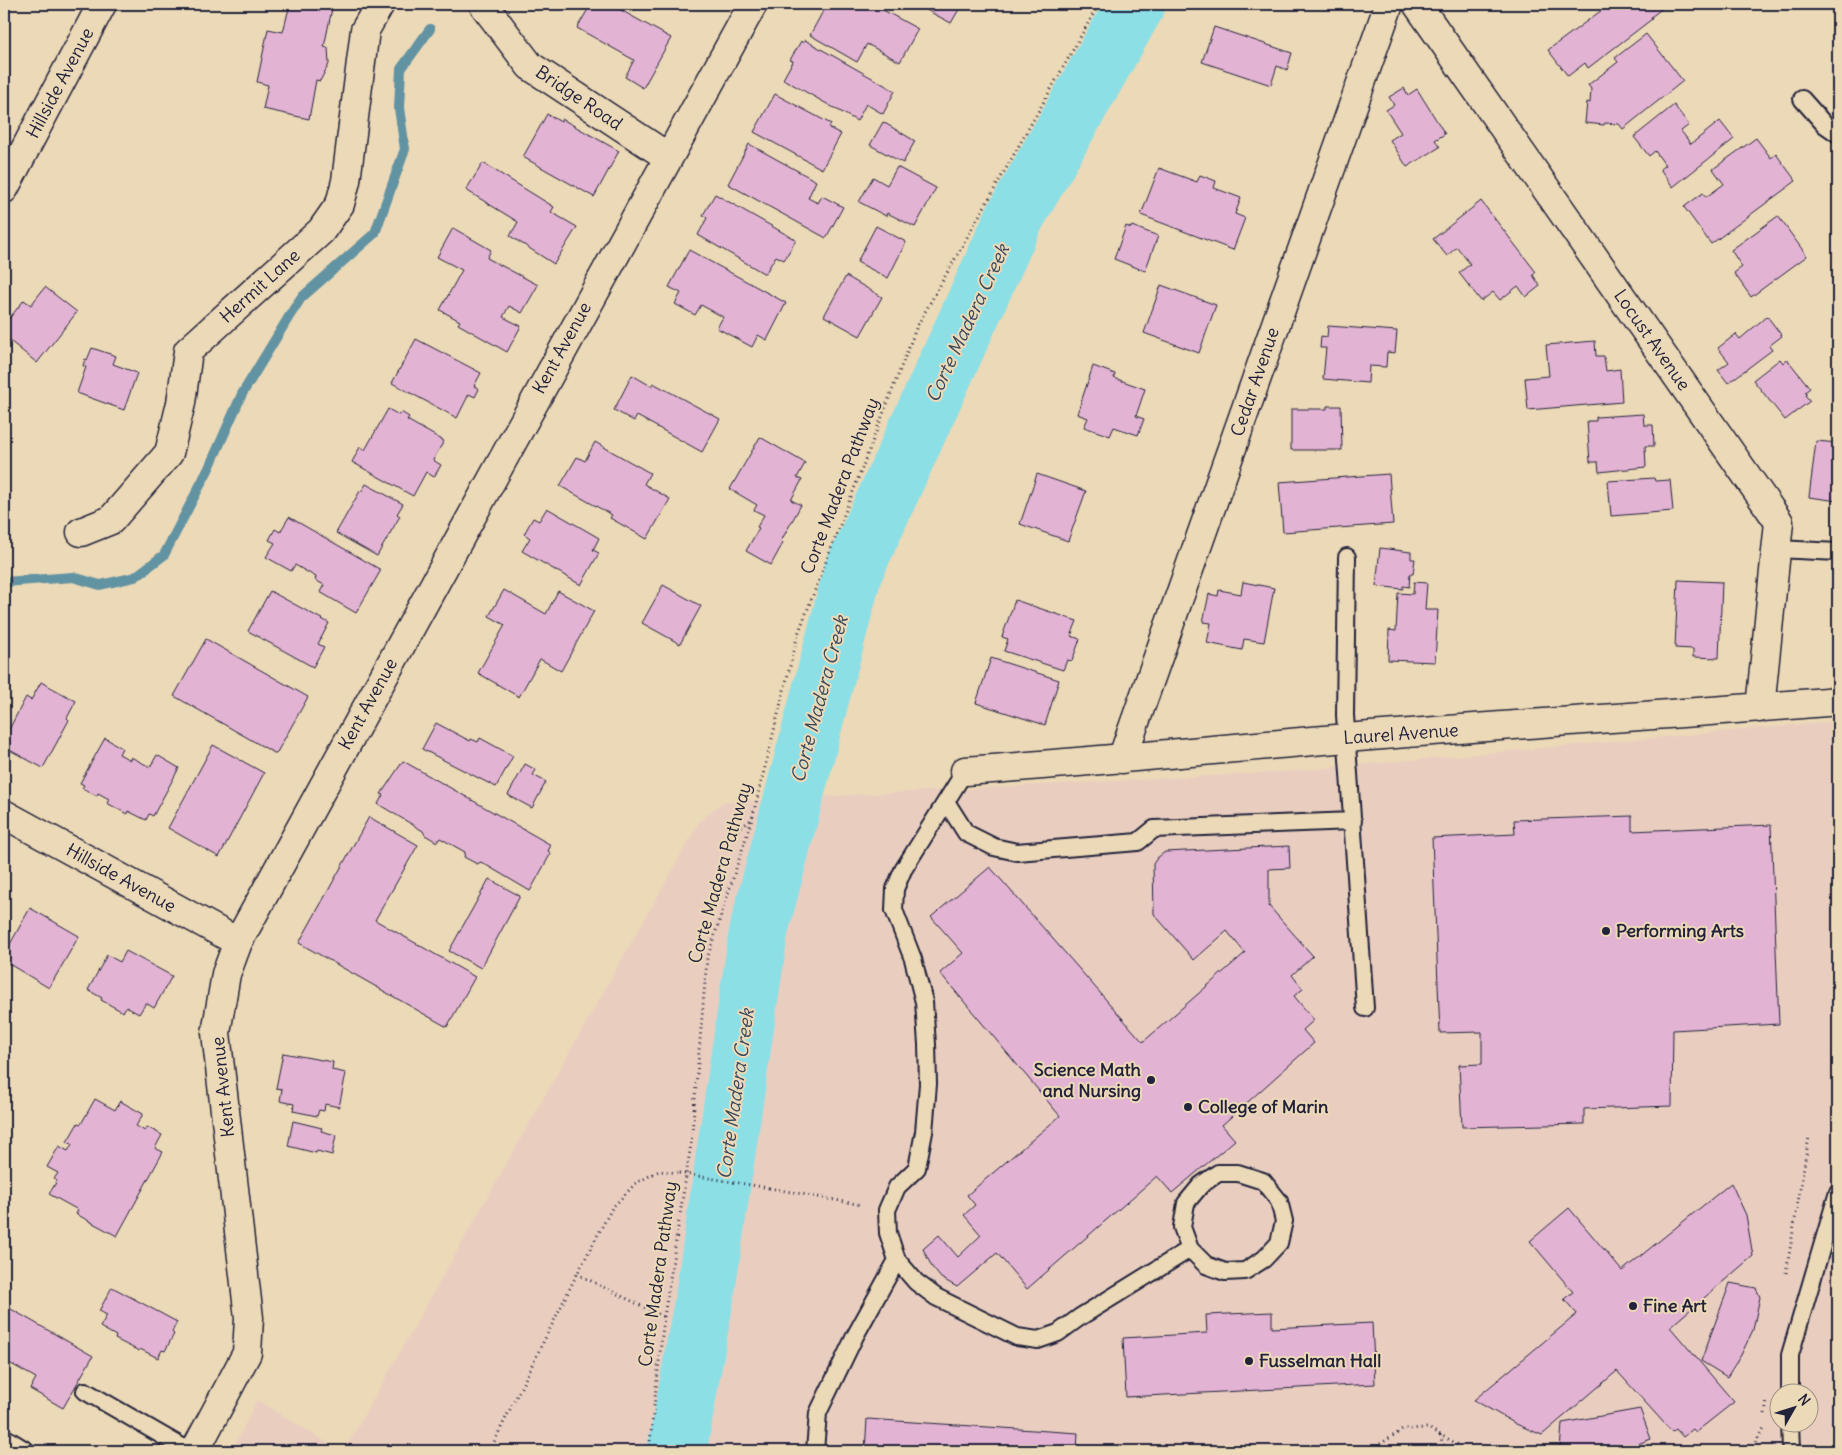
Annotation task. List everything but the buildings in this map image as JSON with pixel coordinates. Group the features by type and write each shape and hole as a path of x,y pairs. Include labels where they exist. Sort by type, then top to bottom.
{"street":[{"name":"Hillside Avenue","path":"4,189 102,4"},
{"name":"Hermit Lane","path":"81,532 111,520 169,454 181,403 188,351 321,231 340,204 346,181 365,30 380,4"},
{"name":"Bridge Road","path":"483,4 530,66 668,157"},
{"name":"Kent Avenue","path":"195,1451 247,1353 249,1318 216,1033 226,974 238,942 753,4"},
{"name":"Cedar Avenue","path":"1122,759 1389,4"},
{"name":"Locust Avenue","path":"1417,4 1780,522 1760,708"},
{"name":"Laurel Avenue","path":"965,771 1122,759 1348,738 1760,708 1837,705"},
{"name":"Hillside Avenue","path":"4,814 238,942"}],"lane":[{"path":"1802,99 1825,125 1838,134"},
{"path":"1777,549 1838,552"},
{"path":"1347,558 1345,715 1365,1008"},
{"path":"965,771 947,803 903,870 895,889 894,910 913,959 924,1002 928,1084 924,1132 917,1168 897,1188 887,1210 888,1233 897,1260 916,1282 936,1297 1017,1337 1038,1340 1058,1333 1080,1317 1190,1249"},
{"path":"947,803 966,833 994,847 1016,852 1138,842 1154,829 1353,821"},
{"path":"1218,1173 1238,1173 1263,1181 1279,1201 1284,1221 1279,1243 1264,1259 1245,1270 1225,1272 1206,1265 1190,1249 1182,1227 1186,1203 1201,1185 1218,1173"},
{"path":"1790,1382 1790,1355 1838,1192"},
{"path":"815,1451 818,1413 855,1336 897,1260"},
{"path":"85,1391 189,1451"},
{"path":"1790,1432 1791,1451"},
{"path":"4,1437 27,1451"}],"path":[{"name":"Corte Madera Pathway","path":"649,1451 664,1317 691,1144 706,959 752,819 798,634 917,326 1099,4"},
{"path":"722,844 752,819"},
{"path":"492,1446 577,1274 612,1208 636,1183 659,1171 679,1173 887,1210"},
{"path":"577,1274 664,1317"},
{"path":"1373,1451 1377,1446 1404,1429 1428,1428 1470,1451"},
{"path":"1440,1434 1446,1451"}],"shaded area":[{"name":"College of Marin","path":"1838,721 1838,1451 344,1451 700,821 723,802 1282,772"},
{"path":"257,1400 341,1451 232,1451"}],"waterway":[{"name":"Corte Madera Creek","path":"677,1451 705,1294 759,929 853,572 1014,219 1136,4"},
{"path":"4,582 73,577 100,585 135,577 164,555 209,468 242,394 301,298 375,233 405,149 399,108 401,69 430,29"}],"place":[{"name":"Performing Arts","path":"1606,931"},
{"name":"Science Math and Nursing","path":"1151,1080"},
{"name":"College of Marin","path":"1188,1107"},
{"name":"Fine Art","path":"1633,1306"},
{"name":"Fusselman Hall","path":"1249,1361"}]}
